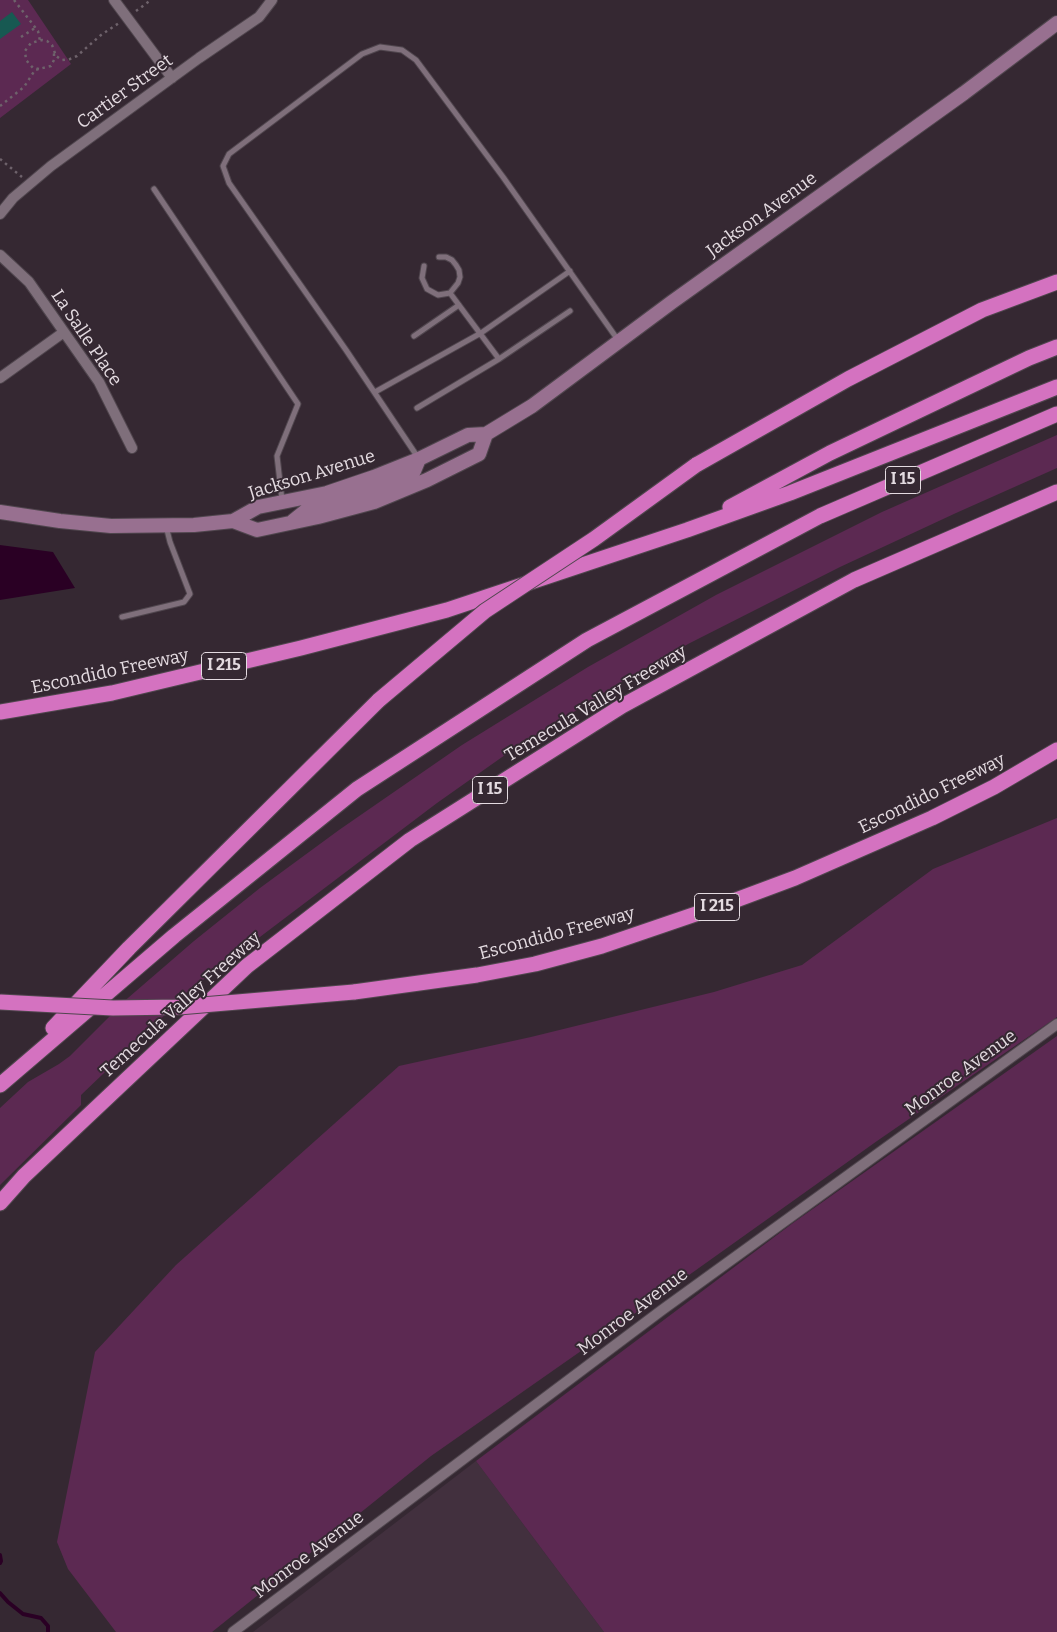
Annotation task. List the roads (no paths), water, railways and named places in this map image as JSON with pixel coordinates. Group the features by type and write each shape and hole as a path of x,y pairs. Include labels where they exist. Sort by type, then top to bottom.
{"highway":[{"path":"0,1084 129,948 379,700 485,611 594,539 696,465 848,378 982,310 1057,282"},
{"path":"687,530 830,452 1029,358 1057,347"},
{"path":"687,530 790,493 1057,387"},
{"name":"I 15","path":"0,1084 174,936 358,789 587,640 820,516 1057,414"},
{"name":"Temecula Valley Freeway","path":"0,1202 24,1176 247,966 410,840 622,706 846,584 1057,492"},
{"name":"Escondido Freeway","path":"0,712 112,693 301,648 446,610 687,530"},
{"name":"Escondido Freeway","path":"0,1002 113,1008 179,1007 354,992 477,975 535,964 602,946 795,878 932,818 994,787 1057,750"}],"main road":[{"name":"Jackson Avenue","path":"233,521 258,507 327,493 418,459 468,435 486,434 532,406 672,302 964,93 1057,23"},
{"name":"Jackson Avenue","path":"0,512 111,526 166,526 233,521 257,530 374,502 427,480 479,454 486,434"},
{"path":"291,523 308,509 330,504 405,477 414,471 418,459"}],"street":[{"path":"114,0 172,78"},
{"name":"Cartier Street","path":"0,214 13,198 51,166 259,17 272,0"},
{"name":"La Salle Place","path":"0,255 29,282 99,382 132,448"},
{"path":"0,378 64,332"},
{"name":"Monroe Avenue","path":"233,1632 662,1310 1057,1024"}],"lane":[{"path":"418,459 375,392 229,183 223,166 229,154 362,54 380,47 402,50 416,60 503,176 620,342"},
{"path":"154,189 298,404 277,456 283,503"},
{"path":"424,266 422,278 427,289 438,295 450,293 458,283 460,277 459,270 452,260 446,257 439,257"},
{"path":"375,392 481,333 570,271"},
{"path":"450,293 499,358"},
{"path":"414,336 459,305"},
{"path":"417,408 499,358 570,310"},
{"path":"122,617 184,602 190,594 170,542 166,526"}],"waterway":[{"path":"0,1555 0,1563"},
{"path":"0,1593 23,1614 41,1618 48,1626 48,1632"}]}
